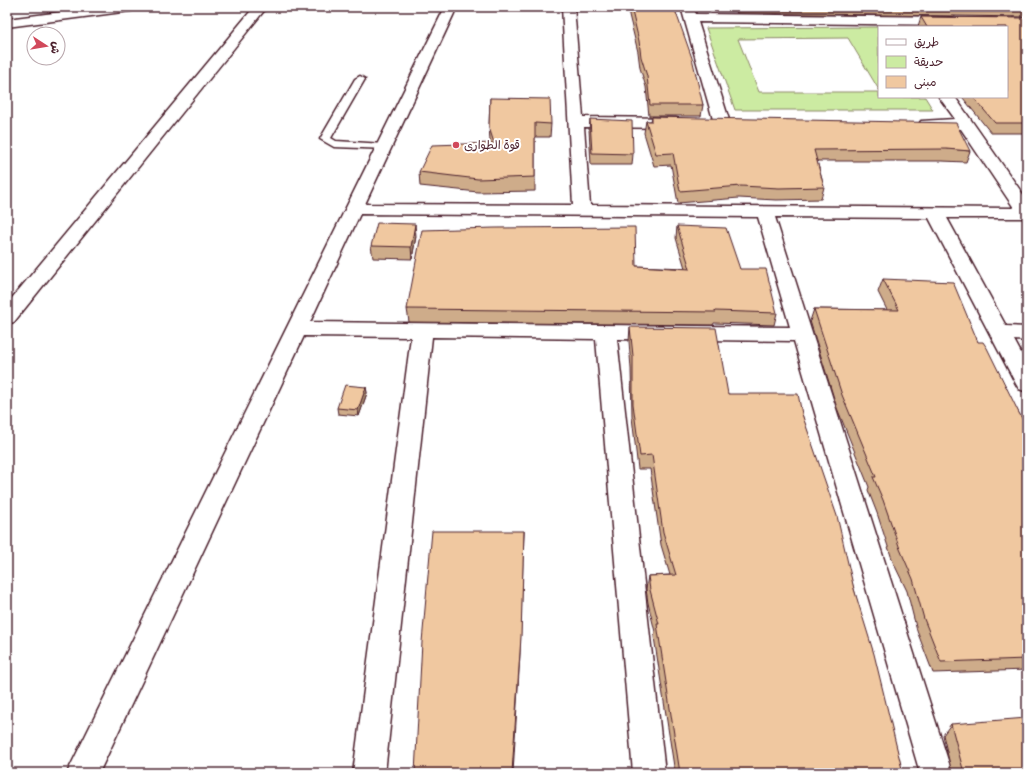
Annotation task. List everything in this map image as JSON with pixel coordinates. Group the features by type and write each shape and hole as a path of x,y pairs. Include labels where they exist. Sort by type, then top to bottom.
{"street":[{"path":"7,23 130,7"},
{"path":"7,317 261,7"},
{"path":"83,773 451,7"},
{"path":"568,7 582,211"},
{"path":"1012,7 1026,22"},
{"path":"707,123 688,13 899,24 965,21"},
{"path":"1010,21 1026,22"},
{"path":"948,98 1027,213"},
{"path":"576,122 738,123"},
{"path":"910,124 965,124"},
{"path":"354,209 1027,213"},
{"path":"765,212 936,773"},
{"path":"935,213 1027,384"},
{"path":"296,329 803,334"},
{"path":"369,773 422,331"},
{"path":"606,332 649,773"},
{"path":"1000,334 1027,334"}],"lane":[{"path":"360,79 325,139 334,144 384,148"}],"green space":[{"path":"878,27 878,88 848,38 738,39 759,92 878,92 878,98 926,98 933,110 735,110 706,28"}],"building":[{"path":"631,7 674,7 692,58 703,105 650,105 647,76 641,57"},
{"path":"951,7 1027,7 1027,8"},
{"path":"921,17 1027,18 1027,123 995,123 974,98 1008,98 1008,26 926,26"},
{"path":"490,98 550,99 551,124 535,123 535,177 478,179 419,172 432,145 494,143 489,127"},
{"path":"652,117 956,123 970,151 946,149 814,150 824,187 779,188 741,186 680,191 673,153 656,154 646,121 652,121"},
{"path":"590,119 632,121 633,154 592,153"},
{"path":"377,223 415,224 411,247 371,246"},
{"path":"677,226 726,228 740,269 766,269 777,313 715,311 716,312 407,309 422,230 635,227 636,266 690,269"},
{"path":"883,279 953,282 978,342 983,342 987,348 1027,427 1027,659 941,662 924,619 913,579 873,477 876,477 842,395 814,309 899,310"},
{"path":"630,327 716,328 728,394 798,394 802,414 837,516 854,589 874,654 903,773 680,773 657,624 659,624 648,576 676,575 663,532 652,455 640,456 633,404 633,356"},
{"path":"345,385 366,387 358,410 337,408"},
{"path":"432,531 524,531 521,637 512,773 415,773 422,642"},
{"path":"1027,718 1027,773 964,773 951,724"}],"place":[{"name":"قوة الطواری","path":"456,145"}]}
